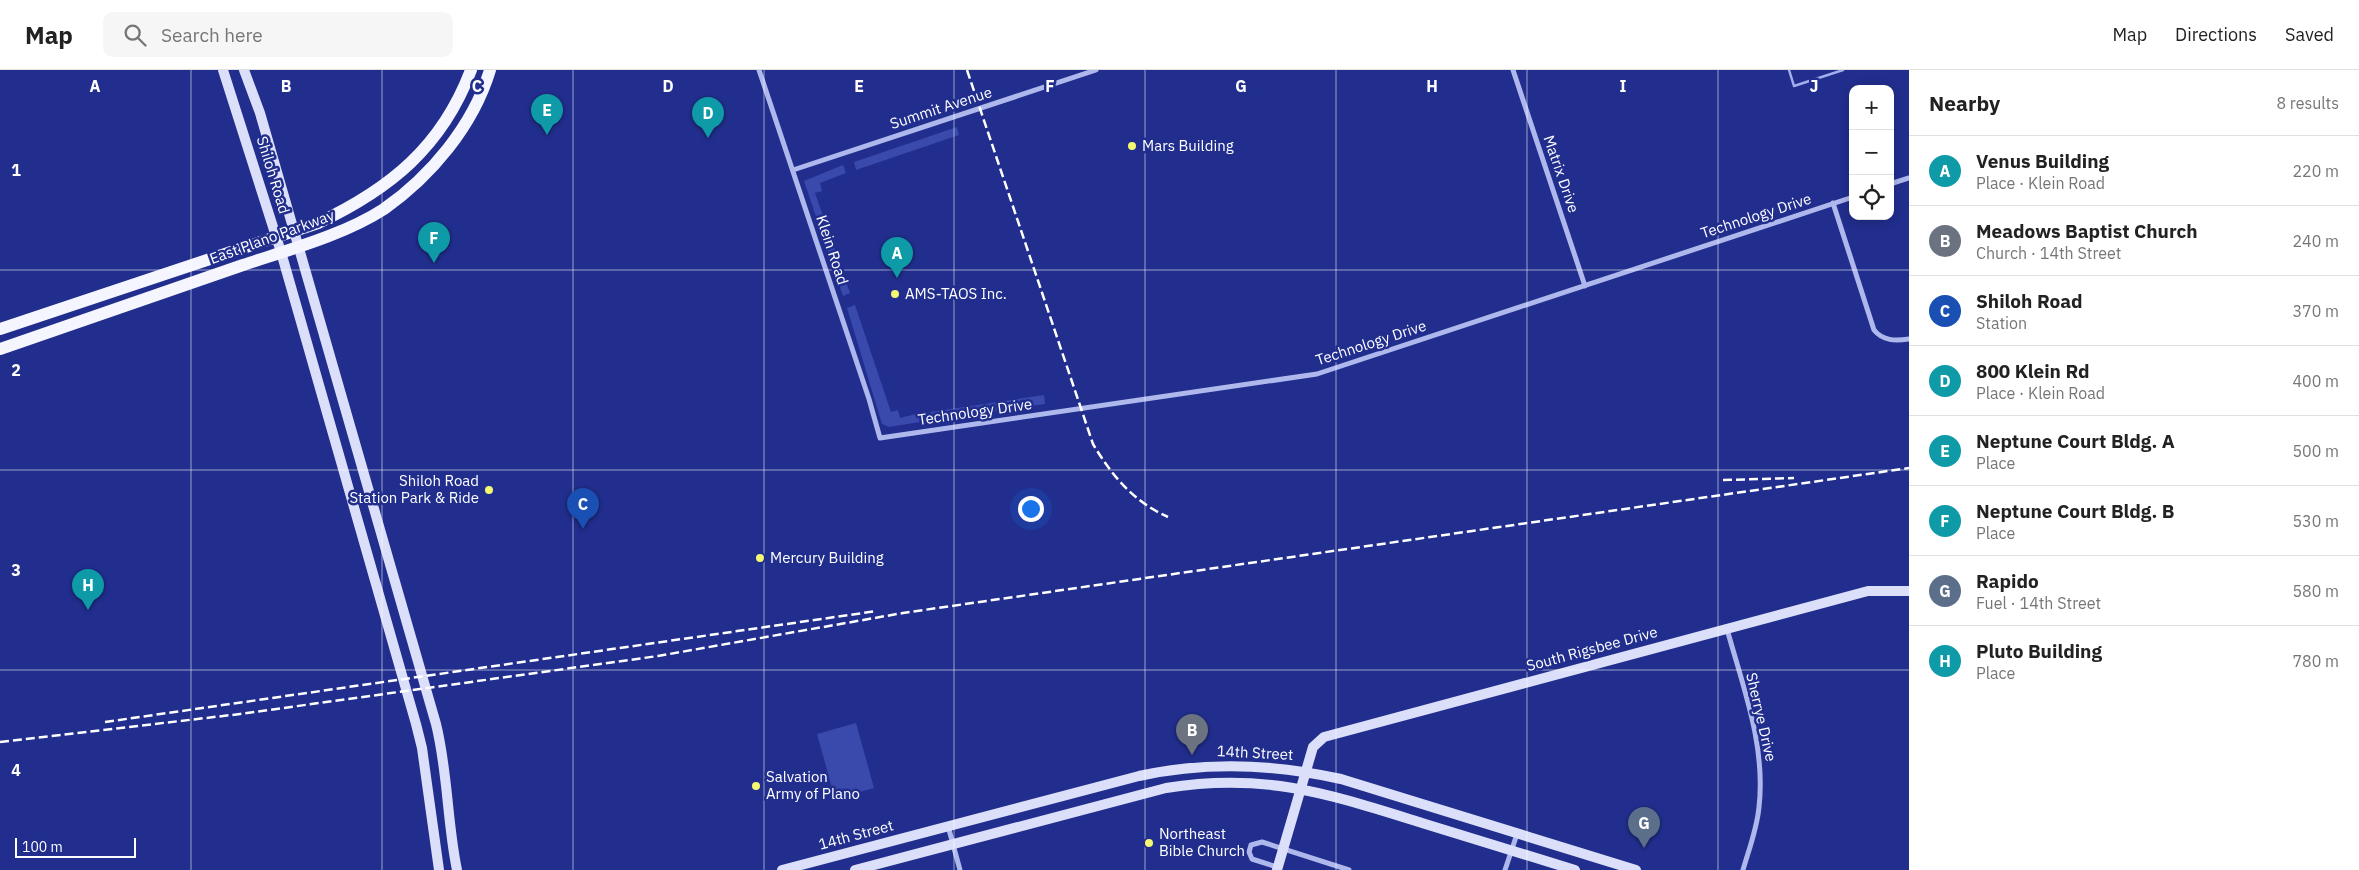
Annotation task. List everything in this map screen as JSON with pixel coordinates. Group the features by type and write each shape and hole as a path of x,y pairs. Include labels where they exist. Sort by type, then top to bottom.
{"main road":[{"name":"Shiloh Road","path":"223,70 281,252 409,698 424,765 438,870"},
{"name":"Shiloh Road","path":"244,70 260,114 442,747 447,812 457,870"},
{"name":"East Plano Parkway","path":"0,329 326,220 377,192 409,166 437,135 471,70"},
{"name":"East Plano Parkway","path":"0,349 281,252 359,222 384,208 425,176 450,145 486,85 490,70"},
{"path":"437,135 450,145"},
{"path":"95,298 100,314"},
{"path":"325,403 342,398"},
{"name":"South Rigsbee Drive","path":"1277,868 1313,747 1324,737 1868,591 1909,591"},
{"path":"424,765 443,762"},
{"path":"1205,766 1207,783"},
{"name":"14th Street","path":"785,870 1066,794 1148,774 1205,766 1253,766 1306,771 1358,784 1628,869"},
{"name":"14th Street","path":"855,870 1166,788 1207,783 1259,783 1302,788 1336,797 1575,870"},
{"path":"1066,794 1071,813"}],"street":[{"name":"Klein Road","path":"759,70 870,399 880,438"},
{"name":"Summit Avenue","path":"794,170 1096,70"},
{"name":"Matrix Drive","path":"1513,70 1585,286"},
{"path":"1894,183 1909,178"},
{"name":"Technology Drive","path":"880,438 1317,374 1849,198"},
{"path":"1833,203 1874,330 1879,336 1886,339 1909,339"},
{"name":"Sherrye Drive","path":"1726,628 1756,738 1761,772 1757,821 1743,870"},
{"path":"948,826 960,870"},
{"path":"1506,870 1517,833"},
{"path":"1277,868 1252,858 1250,848 1258,841 1349,870"}],"shaded area":[{"path":"957,127 959,135 856,170 854,162"},
{"path":"843,165 846,173 820,183 822,191 815,193 850,293 843,296 804,181"},
{"path":"855,305 891,412 898,410 900,418 920,413 920,422 889,427 882,424 847,308"},
{"path":"1044,395 1045,404 931,420 930,412"},
{"path":"856,723 874,788 835,799 817,734"}],"waterway":[{"path":"1789,70 1794,86 1843,70"}],"railway":[{"path":"967,70 1093,444 1108,467 1134,496 1168,517"},
{"path":"0,742 240,714 658,656 903,613 1909,468"},
{"path":"1723,480 1794,478"},
{"path":"105,722 877,611"}],"place":[{"name":"Neptune Court Bldg. A","path":"547,135"},
{"name":"800 Klein Rd","path":"708,138"},
{"name":"Mars Building","path":"1132,146"},
{"name":"Neptune Court Bldg. B","path":"434,263"},
{"name":"Venus Building","path":"897,278"},
{"name":"AMS-TAOS Inc.","path":"895,294"},
{"name":"Shiloh Road Station Park & Ride","path":"489,490"},
{"name":"Shiloh Road","path":"583,529"},
{"name":"Mercury Building","path":"760,558"},
{"name":"Pluto Building","path":"88,610"},
{"name":"Meadows Baptist Church","path":"1192,755"},
{"name":"Salvation Army of Plano","path":"756,786"},
{"name":"Northeast Bible Church","path":"1149,843"},
{"name":"Rapido","path":"1644,848"}]}
